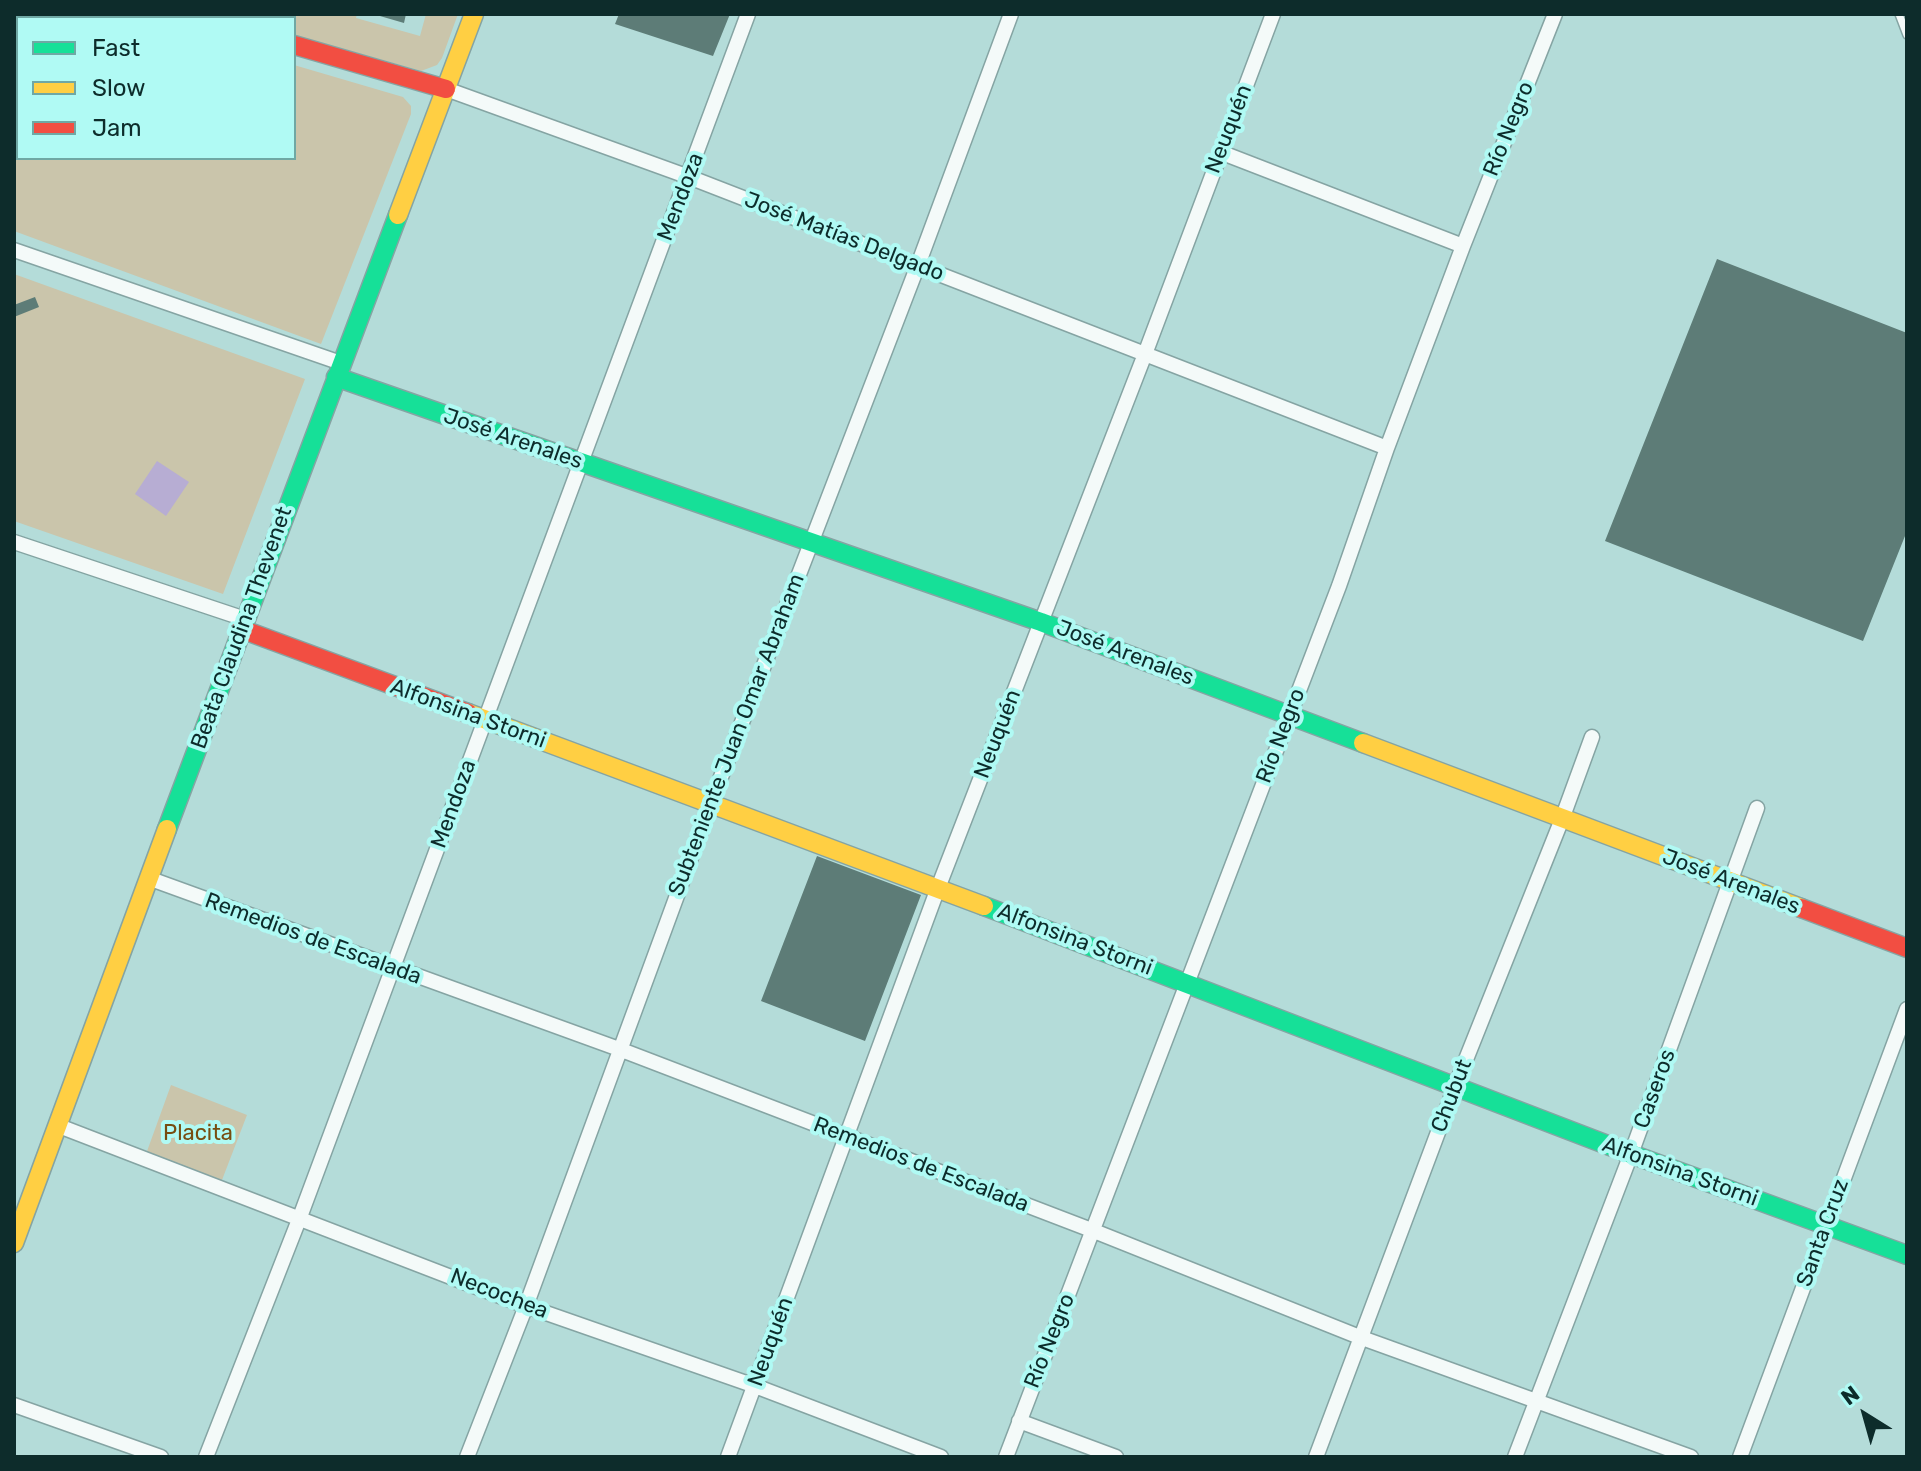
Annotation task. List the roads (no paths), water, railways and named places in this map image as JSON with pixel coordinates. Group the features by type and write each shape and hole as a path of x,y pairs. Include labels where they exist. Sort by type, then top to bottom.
{"street":[{"path":"189,14 204,16"},
{"name":"Beata Claudina Thevenet","path":"14,1243 338,370 474,14"},
{"name":"Mendoza","path":"206,1457 394,969 579,463 748,14"},
{"name":"Subteniente Juan Omar Abraham","path":"467,1457 1011,14"},
{"name":"Neuquén","path":"728,1457 938,888 1273,14"},
{"name":"Río Negro","path":"1006,1457 1339,586 1463,246 1555,14"},
{"name":"José Matías Delgado","path":"296,46 446,89 689,177 1387,448"},
{"path":"1220,152 1463,246"},
{"name":"José Arenales","path":"14,250 579,463 811,540 1041,622 1907,948"},
{"name":"Alfonsina Storni","path":"14,542 243,624 484,721 938,888 1631,1154 1907,1255"},
{"name":"Chubut","path":"1316,1457 1455,1087 1592,737"},
{"name":"Caseros","path":"1515,1457 1631,1154 1757,808"},
{"name":"Remedios de Escalada","path":"148,878 619,1049 1094,1231 1362,1338 1691,1457"},
{"name":"Santa Cruz","path":"1740,1457 1907,1009"},
{"name":"Necochea","path":"59,1126 526,1306 755,1386 941,1457"},
{"path":"14,1405 161,1457"},
{"path":"1019,1421 1116,1457"}],"lane":[{"path":"1899,14 1907,35"}],"park label":[{"name":"Placita","path":"198,1134"}]}
